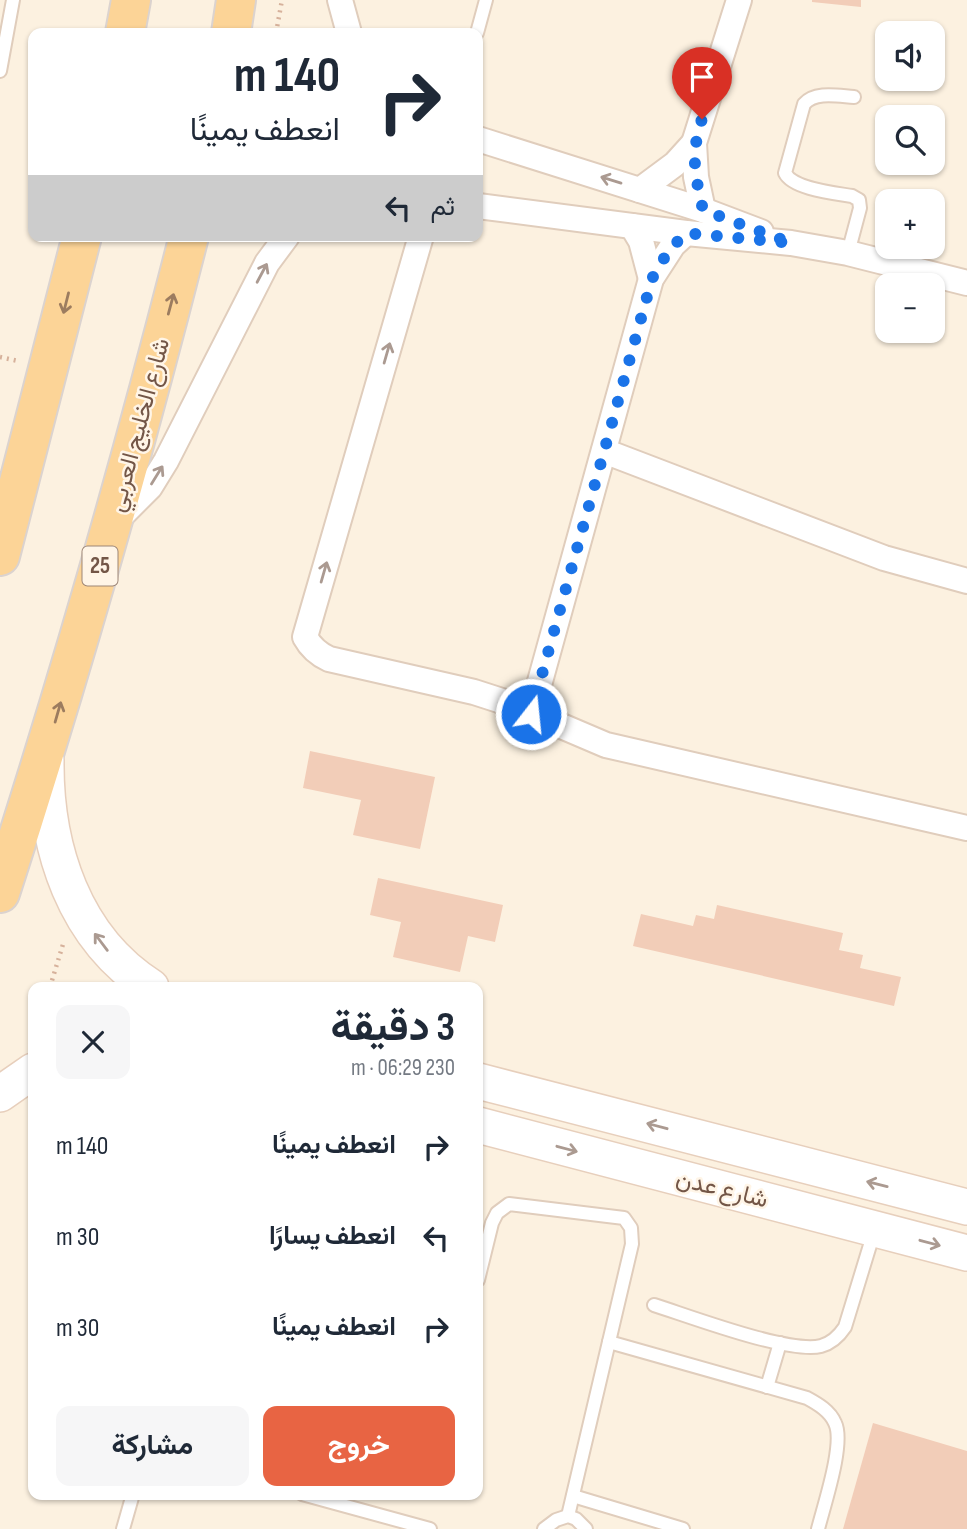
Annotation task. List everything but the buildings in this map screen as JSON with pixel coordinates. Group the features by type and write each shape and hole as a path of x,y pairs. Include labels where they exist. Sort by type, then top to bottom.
{"main road":[{"path":"126,28 131,0"},
{"path":"232,28 236,0"},
{"path":"0,556 80,242"},
{"name":"شارع الخليج العربي","path":"0,893 46,750 111,526 187,242"},
{"path":"46,750 48,816 62,869 85,920 99,940 114,959 144,982"},
{"path":"0,1094 28,1074"},
{"name":"شارع عدن","path":"483,1082 967,1207"},
{"path":"518,1136 528,1093"},
{"name":"شارع عدن","path":"483,1126 967,1253"},
{"path":"749,1196 764,1190 772,1177 772,1169 764,1155"},
{"path":"821,1214 811,1205 809,1190 817,1177 831,1172"}],"street":[{"path":"340,0 348,28"},
{"path":"703,210 696,177 694,143 739,0"},
{"path":"483,141 703,210 791,243"},
{"path":"640,190 675,164 694,143"},
{"path":"483,207 686,233 791,243 848,253 967,283"},
{"path":"632,226 641,241 652,279"},
{"path":"531,714 652,279 673,245 686,233"},
{"path":"111,526 150,487 166,461 267,263 283,242"},
{"path":"419,242 304,638 319,654 329,659 474,692 606,746 967,828"},
{"path":"604,451 884,558 967,581"}],"lane":[{"path":"0,71 13,0"},
{"path":"478,28 486,0"},
{"path":"848,253 860,208 859,200 852,196 797,184 788,180 785,173 804,104 808,99 816,96 854,97"},
{"path":"483,1260 492,1223 497,1213 509,1204 624,1218 631,1227 632,1244 568,1516"},
{"path":"654,1305 780,1343 822,1346 838,1336 850,1315 875,1229"},
{"path":"609,1342 807,1398 822,1407 835,1422 840,1440 818,1529"},
{"path":"767,1387 780,1343"},
{"path":"573,1496 683,1529"},
{"path":"123,1529 131,1500"},
{"path":"324,1500 430,1529"},
{"path":"544,1529 556,1520 568,1516 576,1519 586,1529"}],"path":[{"path":"277,28 282,0"}],"route":[{"path":"531,714 652,279 661,261 686,233 791,243 703,210 694,156 694,143 702,119"}]}
